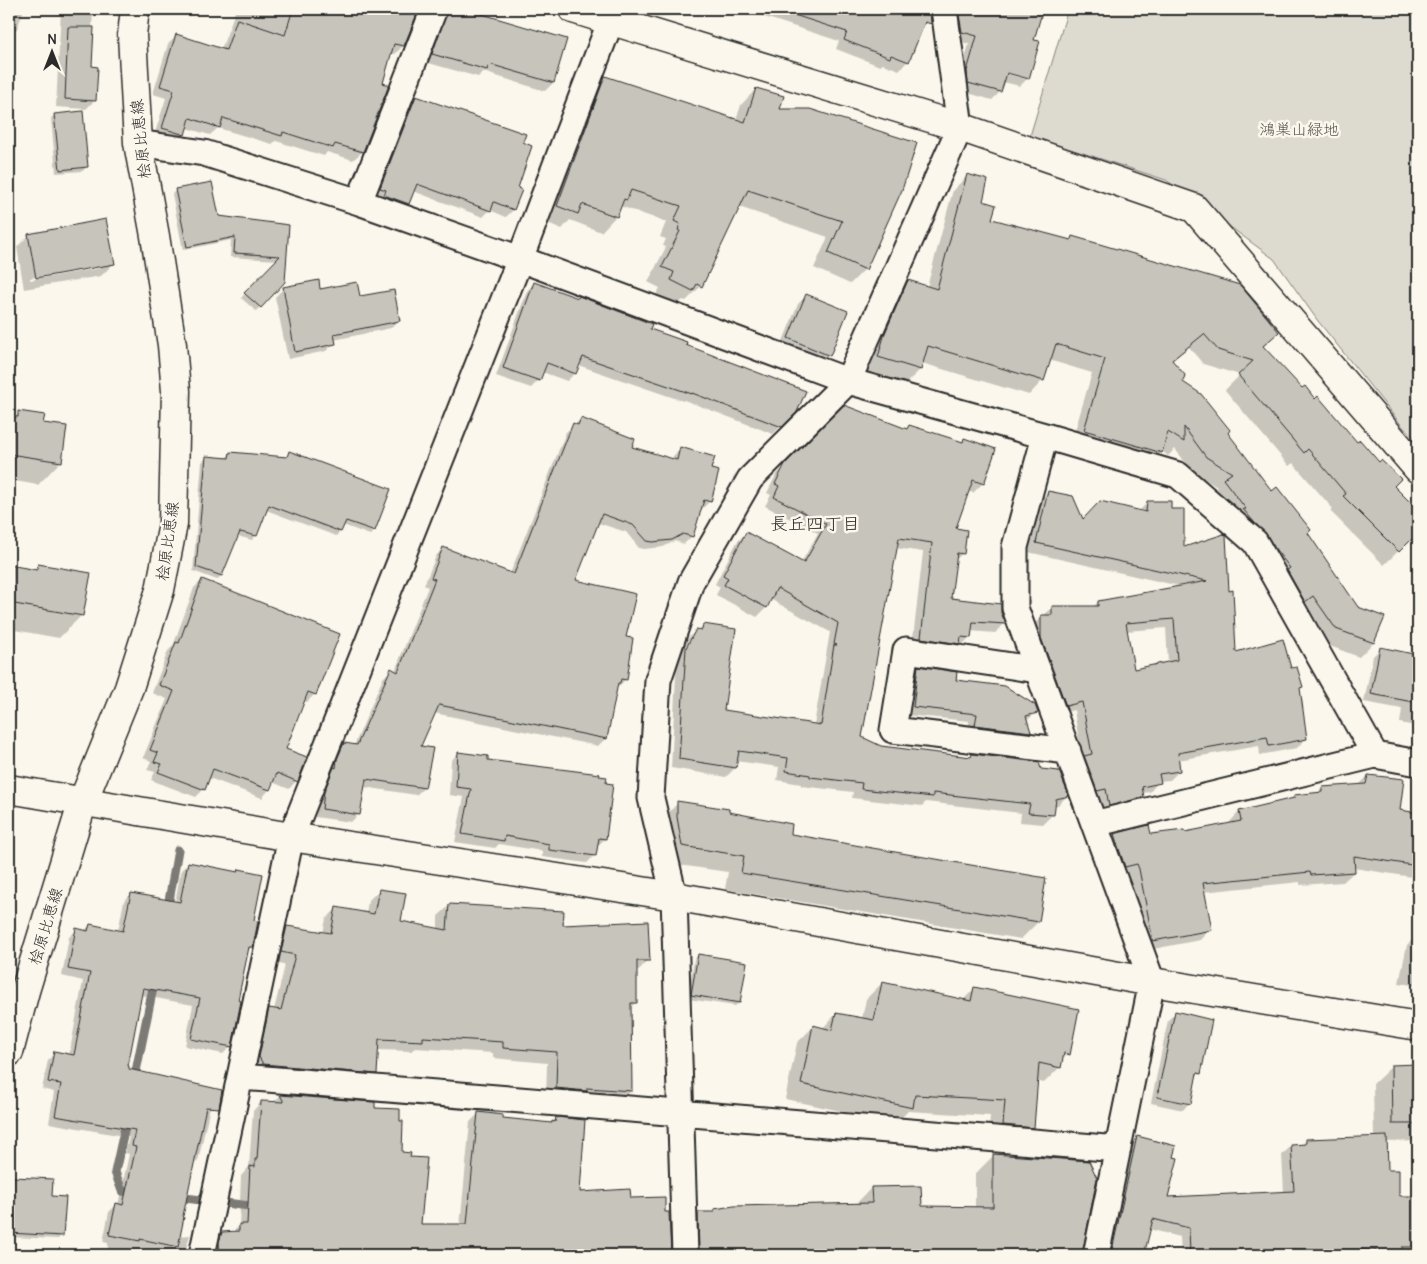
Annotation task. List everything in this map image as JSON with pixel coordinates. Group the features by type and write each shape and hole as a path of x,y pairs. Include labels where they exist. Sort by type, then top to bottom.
{"street":[{"name":"桧原比恵線","path":"9,1052 25,991 83,801 132,679 160,590 173,524 176,392 174,364 155,236 138,143 132,35 135,9"},
{"path":"359,202 434,9"},
{"path":"573,9 960,127 1194,208 1418,469"},
{"path":"685,1255 674,896 651,798 658,680 691,582 750,479 848,381 960,127 944,9"},
{"path":"202,1255 291,837 520,259 611,20"},
{"path":"138,143 204,153 359,202 520,259 848,381 1178,475 1255,542 1375,755"},
{"path":"1045,436 1014,546 1015,608 1152,982 1096,1255"},
{"path":"1038,670 906,650 893,730 1068,751"},
{"path":"1094,824 1375,755 1418,763"},
{"path":"9,789 291,837 674,896 1152,982 1418,1026"},
{"path":"241,1077 1118,1149"}],"green space":[{"name":"鴻巣山緑地","path":"1068,9 1418,9 1418,441 1403,427 1318,321 1274,259 1166,180 1030,136"}],"building":[{"path":"293,9 419,9 404,46 394,44 383,83 389,85 363,152 335,144 333,148 283,132 282,136 223,118 220,128 190,118 185,135 162,128 174,90 160,86 176,34 226,50 237,19 285,35"},
{"path":"448,9 465,9 567,39 554,83 489,64 487,70 432,54"},
{"path":"789,9 930,9 931,24 925,22 909,62 891,55 890,58 844,40 847,32 788,13"},
{"path":"958,9 1043,9 1034,40 1040,41 1029,79 1007,73 1001,92 968,83 967,71 977,36 962,32"},
{"path":"68,27 94,27 92,66 98,67 96,101 65,99"},
{"path":"605,76 745,122 756,88 784,96 780,109 810,109 917,143 902,190 866,270 828,253 842,221 748,190 702,287 697,284 693,291 671,280 674,272 662,267 680,231 678,230 680,224 674,221 681,206 631,190 627,200 624,199 617,217 582,204 578,214 557,206"},
{"path":"416,96 526,134 523,142 532,146 518,188 522,190 514,210 494,202 491,211 417,184 409,204 384,195 386,190 380,188"},
{"path":"83,111 88,167 60,170 54,114"},
{"path":"967,174 988,180 983,201 996,205 992,219 1071,240 1072,236 1240,285 1279,332 1263,346 1302,388 1305,386 1315,399 1318,396 1357,442 1360,440 1379,462 1381,460 1401,479 1394,486 1418,510 1418,533 1399,552 1343,496 1346,494 1308,449 1304,453 1238,375 1253,361 1218,350 1204,334 1172,360 1185,375 1183,382 1201,394 1230,430 1228,433 1272,491 1277,487 1311,530 1308,533 1358,607 1385,617 1374,643 1336,629 1313,596 1305,602 1287,570 1290,568 1267,535 1243,509 1246,509 1223,479 1232,473 1206,457 1184,427 1184,442 1168,432 1162,453 1084,430 1105,359 1056,344 1044,381 928,346 921,370 878,357 885,333 908,280 937,289"},
{"path":"212,182 219,216 289,225 285,282 261,308 244,293 280,256 234,253 235,237 187,247 175,189"},
{"path":"106,219 115,264 36,278 28,234"},
{"path":"319,280 320,289 357,282 360,296 394,290 400,321 334,334 336,344 295,352 283,287"},
{"path":"534,282 578,298 579,296 652,324 650,329 687,342 686,345 806,391 797,412 782,427 692,393 583,357 576,374 547,363 540,381 503,368"},
{"path":"806,294 848,311 830,356 788,338"},
{"path":"844,405 907,429 909,425 963,442 964,438 996,449 984,484 973,480 956,528 967,530 964,554 957,553 951,598 1001,604 1001,613 1006,624 973,622 971,638 961,637 960,644 921,638 932,543 899,538 862,737 881,746 971,757 972,754 1039,762 1041,769 1059,771 1069,796 1056,799 1054,815 1028,813 1030,804 933,793 933,797 861,789 862,783 810,777 810,775 786,771 788,758 739,751 736,768 679,759 686,648 696,629 702,630 703,624 736,629 724,710 821,725 834,645 837,645 834,644 838,623 777,588 767,608 724,585 728,578 723,575 746,532 804,563 826,524 774,497 779,486 775,484 785,464"},
{"path":"18,411 45,415 43,423 67,426 62,462 9,454 9,416 18,417"},
{"path":"581,418 635,439 632,447 677,460 680,447 715,457 711,469 719,471 711,502 704,500 693,537 683,534 672,540 647,541 633,525 602,514 576,580 636,594 626,637 633,638 627,680 621,679 620,683 618,683 607,739 439,705 421,746 433,748 425,788 366,779 360,815 322,809 324,792 334,767 336,768 337,759 344,743 357,745 391,668 398,672 435,579 431,578 443,547 514,574 573,423 578,425"},
{"path":"289,451 391,489 375,531 346,521 341,532 269,505 257,536 240,532 222,576 196,567 206,456 229,458 230,452 287,457"},
{"path":"1048,491 1073,496 1083,519 1100,501 1146,512 1147,501 1171,501 1171,509 1184,509 1184,547 1224,534 1226,536 1229,591 1233,590 1236,652 1283,639 1291,668 1297,667 1303,687 1300,688 1307,739 1269,746 1267,737 1178,753 1180,771 1159,774 1161,783 1142,787 1144,797 1109,806 1106,789 1097,791 1084,756 1092,754 1082,702 1066,706 1041,638 1041,615 1052,615 1052,606 1098,606 1098,601 1207,581 1036,543","holes":["1174,619 1177,660 1134,669 1126,623"]},
{"path":"38,564 91,573 83,616 9,603 9,565 37,570"},
{"path":"202,579 340,634 316,695 308,692 286,749 307,757 298,782 277,773 270,790 213,769 205,790 158,772 162,764 154,762 158,753 150,750 174,691 159,685 176,642 179,643"},
{"path":"1380,647 1418,655 1418,703 1371,694"},
{"path":"918,666 957,672 956,680 1005,686 1035,705 1038,713 1026,716 1031,732 975,725 977,714 913,707"},
{"path":"458,752 488,756 488,760 600,774 599,776 607,777 606,783 613,784 606,839 599,838 596,856 549,850 549,844 505,836 504,841 462,834 471,789 456,787"},
{"path":"1368,775 1404,779 1400,810 1418,813 1418,866 1354,856 1355,872 1311,875 1310,872 1203,883 1212,930 1153,941 1139,869 1137,864 1125,867 1114,834 1149,825 1151,834 1184,830 1185,832 1241,821 1239,811 1294,798 1294,795 1322,792 1322,787 1366,784"},
{"path":"677,801 729,809 729,812 792,824 791,834 1046,878 1039,922 741,873 744,856 682,846 677,817"},
{"path":"188,862 238,872 239,869 263,874 254,920 258,921 253,947 249,947 238,1000 241,1001 232,1047 191,1039 200,998 143,988 129,1069 222,1090 219,1108 206,1107 178,1247 109,1235 116,1203 123,1205 136,1147 132,1146 135,1130 55,1116 61,1084 48,1082 54,1051 74,1055 90,973 68,969 76,928 88,931 90,924 123,931 131,893 180,902"},
{"path":"379,889 406,893 401,921 447,930 449,904 564,911 563,925 648,921 650,961 637,961 637,1003 631,1003 632,1091 587,1088 587,1091 556,1088 557,1052 503,1048 503,1042 423,1037 423,1041 379,1039 377,1074 263,1064 259,1057 269,1008 281,1010 295,955 281,952 287,926 331,933 336,907 374,914"},
{"path":"698,954 747,962 740,1003 691,995"},
{"path":"882,982 971,1001 974,987 1079,1009 1070,1055 1064,1053 1061,1068 1039,1063 1034,1128 1003,1125 1005,1100 915,1095 913,1108 801,1084 813,1025 832,1030 836,1013 874,1020"},
{"path":"1175,1011 1212,1020 1201,1074 1197,1073 1191,1104 1157,1097"},
{"path":"1418,1064 1418,1124 1392,1124 1391,1065"},
{"path":"280,1095 375,1102 375,1108 400,1109 400,1121 403,1121 402,1152 411,1153 410,1157 427,1158 421,1224 467,1224 478,1112 503,1115 503,1118 552,1123 552,1121 555,1122 556,1117 585,1120 580,1192 630,1189 631,1198 665,1197 665,1212 669,1212 671,1255 220,1255 219,1242 222,1232 239,1231 239,1224 247,1224 250,1166 255,1167 255,1159 257,1159 261,1101 284,1102"},
{"path":"1137,1136 1176,1146 1173,1157 1178,1158 1168,1197 1294,1191 1291,1145 1306,1144 1306,1139 1387,1136 1388,1170 1399,1170 1399,1195 1418,1196 1418,1247 1402,1247 1402,1255 1376,1255 1376,1250 1293,1249 1190,1254 1189,1228 1153,1219 1144,1255 1111,1255"},
{"path":"993,1154 1089,1161 1097,1178 1082,1255 699,1255 698,1212 714,1212 714,1209 734,1206 872,1203 871,1187 921,1186 922,1206 993,1207"},
{"path":"13,1177 53,1179 52,1196 66,1197 63,1236 9,1233"}],"waterway":[{"path":"167,912 178,850"},
{"path":"134,1081 155,978"},
{"path":"127,1118 115,1172 122,1191 137,1193"},
{"path":"177,1197 258,1207"}],"district":[{"name":"長丘四丁目","path":"815,523"}]}
